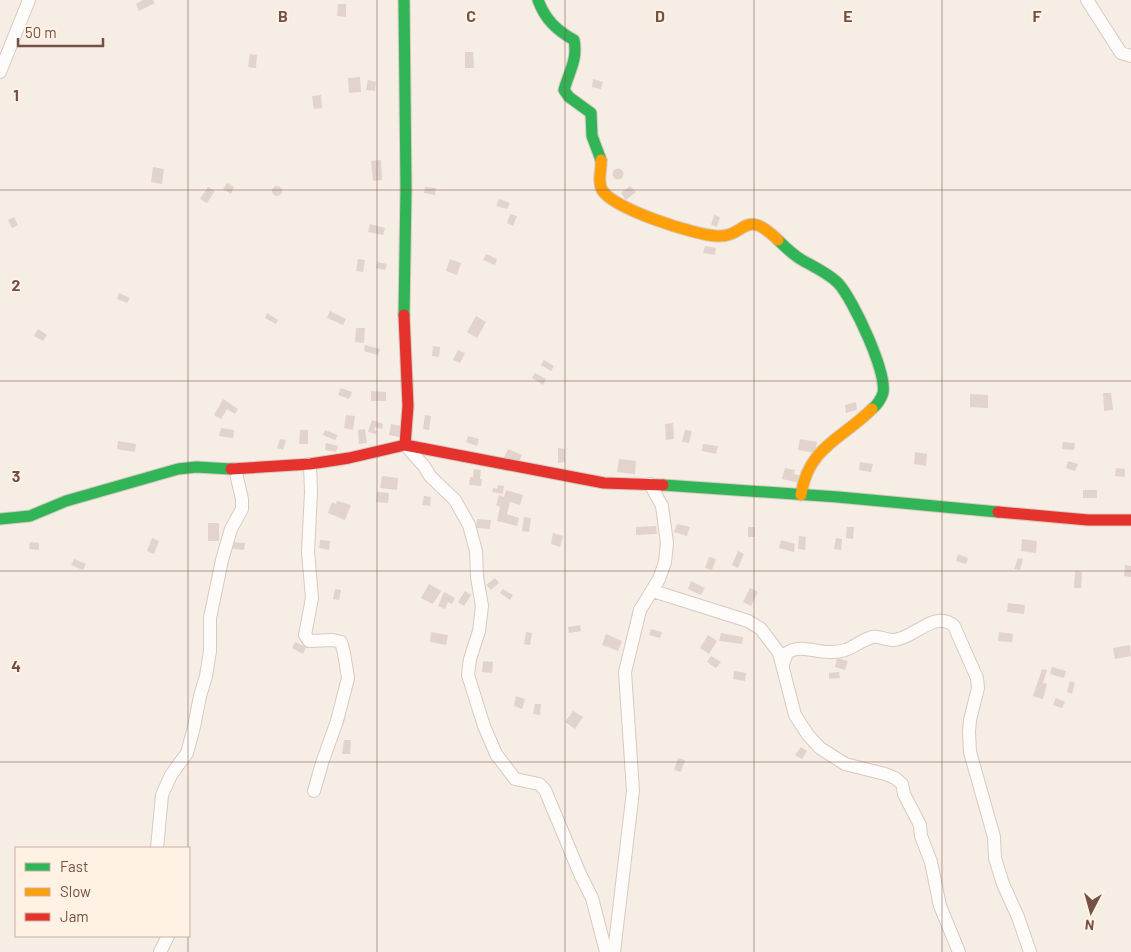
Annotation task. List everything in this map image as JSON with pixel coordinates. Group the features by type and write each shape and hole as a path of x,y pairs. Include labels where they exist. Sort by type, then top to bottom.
{"street":[{"path":"0,72 29,0"},
{"path":"404,0 406,189 404,302 408,406 405,445 424,466 430,476 455,500 469,525 473,537 482,606 479,631 470,659 468,675 484,726 496,754 515,779 539,784 545,790 592,898 606,952"},
{"path":"538,0 546,20 555,29 574,40 576,59 564,90 568,97 591,113 593,140 600,153 602,162 599,183 601,190 606,195 619,204 656,220 712,235 728,236 748,223 756,224 764,228 794,255 839,284 860,320 869,340 882,383 883,391 880,400 872,409 830,443 813,462 806,472 801,495"},
{"path":"1087,0 1120,53 1131,56"},
{"path":"0,519 30,516 66,501 178,469 310,464 349,458 405,445 473,456 604,483 650,484 801,495 1088,520 1131,520"},
{"path":"310,464 311,492 308,552 312,598 304,635 309,641 333,640 341,642 346,658 348,678 337,721 314,790"},
{"path":"157,847 162,795 171,774 187,753 206,676 210,651 210,618 222,560 231,529 242,508 235,468"},
{"path":"614,952 633,791 625,672 640,610 645,600 653,591 666,562 667,543 662,506 650,484"},
{"path":"653,591 753,624 767,635 780,654 794,715 820,748 844,764 885,774 896,778 902,784 904,794 920,825 921,836 931,862 940,906 959,952"},
{"path":"783,664 787,653 797,648 842,652 872,637 881,636 891,640 902,639 936,621 950,622 954,626 977,678 978,688 970,726 970,752 994,837 995,858 1002,884 1018,917 1030,952"},
{"path":"160,952 168,937"}],"building":[{"path":"143,0 153,0 155,3 139,11 136,4"},
{"path":"338,4 346,4 346,17 337,16"},
{"path":"465,52 473,52 474,68 465,68"},
{"path":"250,54 257,55 256,68 248,67"},
{"path":"360,77 361,92 349,93 348,78"},
{"path":"593,79 603,82 601,89 592,87"},
{"path":"368,80 376,82 375,91 366,90"},
{"path":"321,95 322,108 314,109 312,96"},
{"path":"381,160 382,180 373,181 371,161"},
{"path":"153,167 164,169 162,184 151,182"},
{"path":"616,169 620,169 623,174 622,178 616,179 613,176 613,172"},
{"path":"227,183 234,187 231,194 223,189"},
{"path":"275,186 279,186 282,191 281,195 275,196 272,193 272,189"},
{"path":"630,186 636,192 626,200 621,193"},
{"path":"208,187 215,191 207,203 200,199"},
{"path":"425,187 436,188 435,195 424,193"},
{"path":"499,199 510,203 507,209 496,206"},
{"path":"510,214 517,216 513,226 507,223"},
{"path":"714,215 720,217 717,227 711,225"},
{"path":"14,217 18,225 12,228 8,220"},
{"path":"370,224 385,228 383,235 368,232"},
{"path":"705,246 716,248 715,255 703,253"},
{"path":"486,254 497,259 495,265 483,260"},
{"path":"358,259 365,260 363,272 356,271"},
{"path":"450,259 461,263 457,275 446,271"},
{"path":"377,262 387,264 385,270 376,268"},
{"path":"119,293 130,298 127,303 117,299"},
{"path":"330,311 346,319 343,325 327,318"},
{"path":"267,313 278,320 276,324 265,318"},
{"path":"476,316 486,322 477,338 467,332"},
{"path":"356,328 365,328 364,343 355,342"},
{"path":"38,329 47,335 43,341 34,336"},
{"path":"365,345 380,349 378,355 364,351"},
{"path":"433,346 440,347 439,357 432,356"},
{"path":"458,350 465,353 460,363 453,360"},
{"path":"544,360 554,366 551,371 541,365"},
{"path":"535,373 546,379 543,385 532,378"},
{"path":"341,388 352,392 349,399 338,395"},
{"path":"371,391 386,392 386,401 371,401"},
{"path":"1103,393 1111,393 1113,410 1104,411"},
{"path":"970,394 988,395 988,408 970,407"},
{"path":"223,399 238,409 235,414 227,409 221,419 214,415"},
{"path":"856,402 857,410 846,413 845,405"},
{"path":"346,415 355,416 353,430 344,428"},
{"path":"425,415 431,416 429,430 423,429"},
{"path":"372,420 383,424 382,429 375,427 376,434 368,432"},
{"path":"673,423 674,439 666,440 665,424"},
{"path":"391,424 401,426 399,437 389,435"},
{"path":"221,428 234,430 233,438 219,436"},
{"path":"365,429 367,443 359,444 358,430"},
{"path":"300,430 308,430 308,444 299,444"},
{"path":"325,430 338,435 335,440 323,435"},
{"path":"685,430 692,431 689,443 682,442"},
{"path":"468,436 479,439 477,446 466,442"},
{"path":"280,439 286,440 283,450 277,448"},
{"path":"800,439 817,442 815,453 798,450"},
{"path":"118,441 136,444 135,452 117,449"},
{"path":"1063,442 1075,443 1074,450 1062,449"},
{"path":"326,443 338,446 336,452 325,450"},
{"path":"703,444 718,446 716,454 702,451"},
{"path":"558,448 565,449 565,462 558,463"},
{"path":"508,449 522,455 517,466 503,460"},
{"path":"915,452 927,454 926,466 914,464"},
{"path":"619,459 636,461 635,474 617,472"},
{"path":"1068,461 1078,464 1075,471 1066,468"},
{"path":"860,462 873,464 871,472 859,470"},
{"path":"785,468 795,470 794,474 802,476 800,483 782,479"},
{"path":"1116,468 1125,469 1125,477 1115,476"},
{"path":"474,469 481,470 481,486 469,485"},
{"path":"382,476 398,478 397,490 380,488"},
{"path":"498,485 504,486 503,494 492,492 493,488 497,489"},
{"path":"506,490 523,495 520,505 510,502 507,514 519,518 517,526 497,521 500,507 496,505 499,495 504,497"},
{"path":"1083,490 1097,490 1097,498 1083,498"},
{"path":"377,492 389,493 388,503 376,502"},
{"path":"424,496 431,497 430,506 422,505"},
{"path":"337,501 351,505 345,520 328,513 332,502 336,504"},
{"path":"524,517 531,518 529,532 522,531"},
{"path":"477,519 491,520 490,529 476,528"},
{"path":"208,523 219,523 219,541 208,541"},
{"path":"677,524 690,527 687,536 674,532"},
{"path":"656,526 657,534 636,535 636,527"},
{"path":"748,527 755,527 755,537 748,537"},
{"path":"847,527 854,527 853,539 846,538"},
{"path":"553,533 563,536 560,547 551,544"},
{"path":"799,536 806,537 805,550 798,549"},
{"path":"152,538 159,541 154,554 147,551"},
{"path":"836,538 842,539 841,550 834,549"},
{"path":"1022,539 1037,541 1036,553 1021,551"},
{"path":"320,540 330,541 329,550 319,548"},
{"path":"781,540 795,544 794,552 779,548"},
{"path":"30,542 39,543 39,550 29,549"},
{"path":"230,542 245,543 244,550 229,548"},
{"path":"738,551 744,554 738,568 732,565"},
{"path":"958,554 968,558 966,564 956,561"},
{"path":"709,557 716,559 712,570 705,568"},
{"path":"1018,558 1023,559 1020,570 1014,569"},
{"path":"74,559 86,564 83,570 71,565"},
{"path":"1125,565 1131,566 1131,577 1124,576"},
{"path":"1075,571 1082,572 1081,588 1074,588"},
{"path":"495,578 499,583 491,590 486,585"},
{"path":"691,581 705,588 701,595 688,589"},
{"path":"429,584 441,591 433,604 421,598"},
{"path":"750,588 758,592 751,606 743,602"},
{"path":"335,589 341,590 339,600 333,599"},
{"path":"503,589 513,595 510,600 500,593"},
{"path":"465,591 471,595 464,606 458,602"},
{"path":"444,592 455,598 452,604 448,602 445,609 438,606"},
{"path":"1008,603 1025,605 1024,614 1007,612"},
{"path":"580,625 581,631 569,633 568,627"},
{"path":"651,629 662,632 660,638 649,635"},
{"path":"431,632 448,635 446,645 430,642"},
{"path":"526,632 532,633 530,645 524,644"},
{"path":"999,632 1013,634 1012,642 998,641"},
{"path":"721,633 743,637 742,644 719,641"},
{"path":"606,634 622,641 618,651 602,645"},
{"path":"708,635 717,641 709,654 700,648"},
{"path":"295,642 306,647 303,654 292,648"},
{"path":"1130,645 1131,656 1115,659 1113,648"},
{"path":"711,656 721,662 716,668 707,662"},
{"path":"837,658 848,661 845,670 835,667"},
{"path":"483,661 493,662 492,673 482,672"},
{"path":"1052,667 1066,671 1064,678 1050,674"},
{"path":"1042,669 1047,670 1043,683 1047,684 1043,699 1033,696"},
{"path":"734,671 746,673 745,681 733,679"},
{"path":"839,672 840,678 829,679 829,673"},
{"path":"1070,681 1075,683 1072,694 1067,692"},
{"path":"516,696 525,699 522,709 514,706"},
{"path":"1056,698 1065,702 1062,708 1053,705"},
{"path":"535,704 541,704 540,715 533,714"},
{"path":"573,711 583,717 575,729 565,722"},
{"path":"344,740 351,740 350,754 342,754"},
{"path":"801,747 807,751 802,759 795,755"},
{"path":"678,758 685,760 681,772 674,770"}],"traffic: fast":[{"path":"404,0 406,189 404,315"},
{"path":"538,0 544,13 552,23 574,40 574,59 564,90 569,97 591,113 592,136 601,160"},
{"path":"778,240 796,256 834,279 852,304 868,336 883,383 883,393 872,409"},
{"path":"0,519 30,516 66,501 178,469 196,467 231,469"},
{"path":"663,485 838,497 998,512"}],"traffic: slow":[{"path":"601,160 600,183 602,190 609,197 637,213 706,235 727,235 751,224 758,225 778,240"},
{"path":"801,495 805,479 819,455 828,445 872,409"}],"traffic: jam":[{"path":"404,315 408,406 405,445"},
{"path":"231,469 310,464 349,458 405,445 604,483 663,485"},
{"path":"998,512 1088,520 1131,520"}]}
